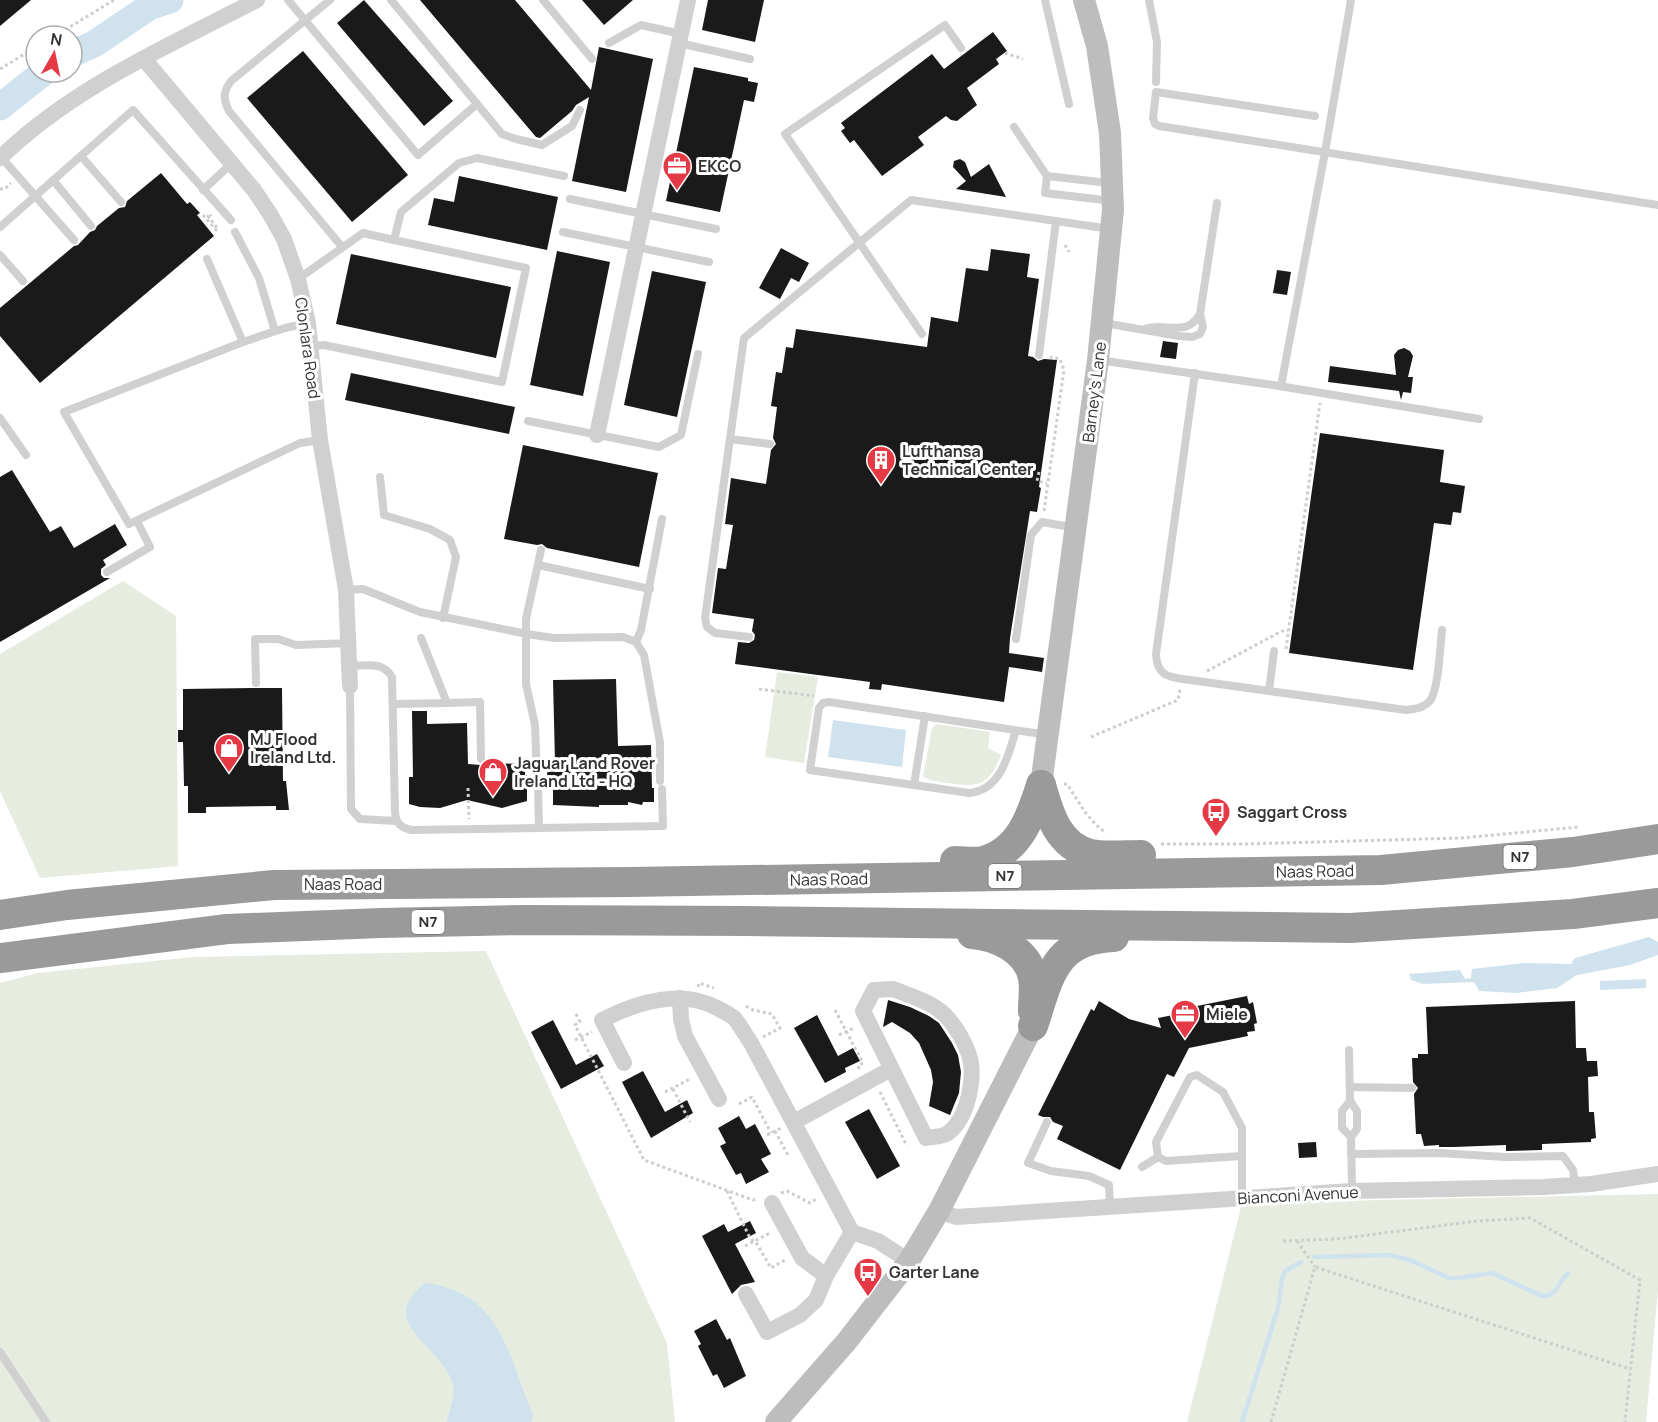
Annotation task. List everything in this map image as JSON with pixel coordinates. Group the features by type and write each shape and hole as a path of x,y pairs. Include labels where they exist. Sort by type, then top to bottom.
{"highway":[{"name":"N7","path":"1041,783 1049,812 1057,829 1068,843 1090,854 1184,857 1381,870"},
{"name":"N7","path":"629,882 774,864 983,861 1004,850 1025,828 1041,783"},
{"name":"Naas Road","path":"0,915 67,905 274,885 629,882 1381,870 1573,852 1658,839"},
{"name":"N7","path":"0,958 228,929 524,920 1350,928 1475,922 1573,914 1658,903"},
{"name":"N7","path":"857,923 981,935 1011,945 1023,957 1033,977 1034,1026"},
{"name":"N7","path":"1034,1026 1052,969 1070,950 1097,937 1185,935 1236,928"}],"street":[{"path":"1,158 39,124 82,93 257,0"},
{"path":"597,435 688,0"},
{"name":"Barney's Lane","path":"1041,783 1098,360 1111,230 1113,192 1110,133 1097,46 1084,0"},
{"name":"Clonlara Road","path":"144,59 232,163 270,214 284,239 298,279 308,323 320,440 346,590 350,686"},
{"path":"893,989 922,1000 945,1015 965,1046 969,1054 971,1082 968,1101 960,1120 947,1135 926,1138 891,1069 863,1011 874,990 893,989"},
{"path":"680,998 685,1036 719,1099"},
{"path":"624,1062 602,1020 621,1010 647,1002 680,998 711,1004 734,1017 751,1043 852,1232 878,1240 909,1261"},
{"path":"776,1422 847,1341 909,1261 939,1211 1034,1026"},
{"path":"794,1122 891,1069"},
{"name":"Bianconi Avenue","path":"939,1211 956,1217 1352,1191 1575,1185 1658,1174"},
{"path":"771,1198 802,1258 826,1276"},
{"path":"746,1294 767,1332 800,1315 816,1300 826,1276 852,1232"}],"lane":[{"path":"288,0 418,155 477,104"},
{"path":"330,0 231,81 224,90 224,101 229,111 342,247"},
{"path":"391,0 502,134 542,145 572,126 580,110"},
{"path":"543,0 592,59"},
{"path":"1045,0 1069,104"},
{"path":"1149,0 1157,42 1156,82"},
{"path":"1281,386 1351,0"},
{"path":"609,43 641,25 750,59"},
{"path":"922,334 785,134 945,25 961,48"},
{"path":"1315,116 1156,92 1153,118 1155,124 1159,126 1658,205"},
{"path":"0,227 133,110 231,220"},
{"path":"1014,127 1047,176 1045,193 1113,192"},
{"path":"81,156 121,202"},
{"path":"1,158 74,240"},
{"path":"394,240 401,212 459,163 467,159 477,158 564,176"},
{"path":"203,190 232,163"},
{"path":"1047,176 1113,192"},
{"path":"53,180 91,226"},
{"path":"570,199 716,229"},
{"path":"749,637 715,633 707,627 705,618 744,339 911,200 1111,230"},
{"path":"1102,322 1144,329 1153,333 1192,337 1200,334 1203,327 1200,314 1217,203"},
{"path":"1039,355 1056,221"},
{"path":"235,232 259,278 275,331"},
{"path":"563,232 709,262"},
{"path":"298,279 363,233 526,267 502,382 324,345 311,346"},
{"path":"0,255 23,281"},
{"path":"207,259 243,342"},
{"path":"308,323 243,342 64,412 129,524 300,443 320,440"},
{"path":"528,421 659,447 681,435 698,354"},
{"path":"1098,360 1281,386 1479,419"},
{"path":"1195,373 1156,654 1156,664 1162,673 1190,680 1406,710 1419,709 1430,701 1434,691 1442,630"},
{"path":"0,418 26,455"},
{"path":"730,439 770,444"},
{"path":"380,477 384,515 430,529 450,540 456,557 443,618"},
{"path":"636,642 650,590 662,519"},
{"path":"107,572 150,547 137,521"},
{"path":"1016,639 1031,535 1042,522 1076,528"},
{"path":"539,828 535,725 526,684 526,619 541,550"},
{"path":"538,565 650,590"},
{"path":"346,590 363,589 420,612 526,634 554,638 623,637 636,642 644,655 660,743 663,826 411,830 403,828 396,821 360,819 351,809 350,686"},
{"path":"421,638 447,703"},
{"path":"256,682 255,639 278,639 296,645 350,643"},
{"path":"1269,691 1274,651"},
{"path":"350,666 381,666 387,669 393,683 396,821"},
{"path":"393,704 480,702 482,759"},
{"path":"1016,730 1004,766 990,787 983,791 969,793 810,770 819,708 823,703 829,702 925,716 1016,730 1048,735"},
{"path":"914,785 925,716"},
{"path":"1349,1050 1350,1101 1357,1111 1357,1129 1351,1137 1352,1191"},
{"path":"1158,1157 1156,1142 1190,1077 1197,1075 1223,1092 1242,1128 1242,1197"},
{"path":"1350,1087 1412,1088"},
{"path":"1350,1101 1342,1111 1342,1128 1351,1137"},
{"path":"1047,1122 1028,1163 1051,1171 1089,1176 1109,1185 1110,1207"},
{"path":"1351,1154 1440,1153 1505,1157 1563,1156 1573,1170 1575,1185"},
{"path":"1158,1157 1167,1161 1242,1156"},
{"path":"1142,1167 1158,1157"},
{"path":"0,1352 46,1422"}],"path":[{"path":"75,24 114,0"},
{"path":"1005,53 1023,59"},
{"path":"0,69 24,54"},
{"path":"1039,355 1060,359 1064,370 1042,522"},
{"path":"1274,651 1286,652 1322,393"},
{"path":"1039,472 1037,481 1048,483"},
{"path":"1091,737 1178,700 1181,685 1282,631 1288,631"},
{"path":"759,689 815,696 823,703"},
{"path":"1041,783 1067,784 1085,812 1109,835"},
{"path":"468,788 469,828"},
{"path":"1152,844 1245,844 1461,838 1586,826"},
{"path":"576,1014 580,1022 575,1025 644,1160 753,1200 771,1198 788,1191 810,1203 830,1191"},
{"path":"665,1092 704,1071"},
{"path":"672,1088 690,1122"},
{"path":"739,1104 752,1097 789,1157"},
{"path":"727,1191 750,1238 771,1268 799,1252"},
{"path":"1282,1241 1337,1239 1477,1221 1530,1218 1640,1280 1625,1422"},
{"path":"745,1246 784,1226"},
{"path":"1297,1241 1316,1268 1630,1369"},
{"path":"1271,1422 1316,1268"}],"shaded area":[{"path":"123,581 176,616 178,866 40,878 0,791 0,654"},
{"path":"777,672 818,677 804,763 765,757"},
{"path":"937,724 990,732 988,748 1001,755 992,773 982,782 968,785 925,778 923,776 932,728"},
{"path":"486,951 667,1343 675,1422 0,1422 0,983 38,973 194,957"},
{"path":"1658,1194 1658,1290 1646,1422 1187,1422 1242,1203"}],"water":[{"path":"833,720 906,730 902,767 828,757"},
{"path":"1649,937 1658,942 1658,955 1630,965 1577,975 1557,988 1516,993 1479,991 1474,982 1423,984 1411,980 1409,974 1460,970 1465,979 1471,978 1472,969 1524,963 1571,964 1575,958"},
{"path":"1646,979 1646,988 1600,990 1600,981"},
{"path":"425,1283 451,1289 471,1299 486,1313 508,1350 533,1415 531,1422 447,1422 453,1399 453,1385 438,1358 416,1335 409,1323 406,1311 411,1298"}],"building":[{"path":"0,0 31,0 0,26"},
{"path":"364,0 453,101 424,126 337,23"},
{"path":"420,0 515,0 591,90 599,47 653,59 626,192 572,181 589,97 576,105 540,138 536,137"},
{"path":"582,0 633,0 604,25"},
{"path":"708,0 764,0 755,42 702,30"},
{"path":"993,32 1007,51 996,59 999,64 967,88 977,105 957,121 946,116 918,137 924,145 882,176 854,140 850,143 841,131 845,128 841,123 932,54 944,69"},
{"path":"303,51 408,175 352,222 247,98"},
{"path":"694,67 748,78 748,81 758,83 754,102 744,100 720,212 666,201"},
{"path":"960,159 965,162 971,177 989,164 1006,197 956,189 966,181 953,167 954,161"},
{"path":"161,173 187,204 190,202 200,213 197,215 214,236 40,383 0,336 0,308 78,245 119,208 125,207 127,201"},
{"path":"459,176 558,197 547,250 428,225 434,198 454,202"},
{"path":"781,248 809,263 799,282 791,278 780,299 759,288"},
{"name":"Lufthansa Technical Center","path":"991,249 1030,254 1027,277 1039,279 1028,356 1038,361 1057,360 1039,487 1041,488 1037,512 1030,511 1009,653 1044,658 1042,672 1009,667 1004,702 882,684 881,690 869,689 870,682 735,664 738,642 749,643 754,640 755,635 752,631 754,619 712,613 718,568 726,569 733,525 725,524 731,478 766,484 771,450 776,444 773,438 777,407 771,406 776,372 782,373 786,347 793,348 796,329 927,347 931,317 958,322 966,268 988,271"},
{"path":"557,251 610,262 583,396 530,385"},
{"path":"351,254 511,287 496,358 336,324"},
{"path":"1277,270 1291,272 1287,295 1273,293"},
{"path":"652,271 706,282 677,417 624,405"},
{"path":"1163,341 1178,343 1176,359 1160,357"},
{"path":"1404,348 1413,356 1408,377 1413,377 1411,393 1403,392 1401,400 1399,391 1328,382 1330,366 1396,375 1394,355 1398,350"},
{"path":"351,373 515,407 509,434 345,400"},
{"path":"1320,433 1444,450 1440,482 1465,486 1461,513 1453,512 1451,525 1434,523 1413,670 1289,653"},
{"path":"523,445 658,473 639,567 547,548 542,544 504,539"},
{"path":"12,470 50,532 61,526 74,548 115,524 127,545 103,560 106,565 101,569 101,575 104,578 110,578 0,642 0,477"},
{"path":"616,679 618,746 651,745 654,802 643,802 642,805 628,802 628,805 599,805 599,807 553,805 553,790 547,774 550,762 555,762 553,680"},
{"path":"282,688 283,781 286,781 289,810 276,810 276,806 206,807 206,813 188,813 188,786 184,786 183,742 178,742 178,730 183,730 183,689"},
{"path":"412,711 427,711 427,724 467,723 468,764 523,763 525,775 527,775 527,801 502,808 467,800 440,808 409,804 409,777 413,777"},
{"path":"1247,996 1249,1004 1253,1002 1257,1023 1254,1024 1255,1031 1247,1032 1248,1036 1189,1048 1174,1077 1167,1074 1120,1170 1057,1139 1063,1126 1053,1122 1050,1117 1038,1115 1091,1009 1094,1011 1099,1001 1129,1019 1161,1028 1158,1018 1173,1015 1172,1011"},
{"path":"888,1000 929,1016 939,1023 952,1043 958,1055 961,1072 959,1093 950,1115 929,1106 933,1082 931,1070 919,1043 910,1033 892,1022 883,1027"},
{"path":"1575,1001 1576,1048 1586,1048 1587,1061 1597,1061 1598,1076 1588,1077 1589,1112 1594,1112 1596,1138 1591,1139 1591,1142 1542,1144 1542,1150 1506,1151 1506,1145 1424,1146 1421,1134 1416,1134 1414,1094 1418,1088 1413,1082 1412,1058 1418,1058 1418,1054 1428,1054 1426,1007"},
{"path":"817,1015 838,1056 853,1048 860,1061 845,1068 846,1072 825,1083 794,1028"},
{"path":"553,1020 576,1065 597,1054 604,1066 561,1089 531,1032"},
{"path":"643,1071 665,1112 687,1100 693,1113 651,1138 622,1082"},
{"path":"869,1109 900,1166 877,1179 845,1122"},
{"path":"739,1116 746,1129 755,1124 771,1154 761,1159 769,1172 746,1184 741,1173 736,1175 720,1146 726,1143 718,1128"},
{"path":"1316,1142 1317,1157 1299,1158 1298,1143"},
{"path":"750,1221 756,1233 735,1244 755,1282 741,1285 732,1294 702,1236 724,1224 728,1232"},
{"path":"716,1319 727,1340 730,1338 746,1376 724,1388 717,1374 713,1376 698,1346 701,1344 694,1331"}],"waterway":[{"path":"84,49 149,7 170,0"},
{"path":"0,107 29,84"},
{"path":"1314,1257 1390,1255 1410,1260 1449,1278 1492,1273 1542,1296 1554,1292 1568,1273"},
{"path":"1242,1422 1278,1308 1282,1279 1285,1271 1301,1262"}],"place":[{"name":"EKCO","path":"677,192"},
{"name":"Lufthansa Technical Center","path":"881,486"},
{"name":"MJ Flood Ireland Ltd.","path":"229,774"},
{"name":"Jaguar Land Rover Ireland Ltd - HQ","path":"493,798"},
{"name":"Saggart Cross","path":"1216,838"},
{"name":"Miele","path":"1185,1040"},
{"name":"Garter Lane","path":"868,1298"}]}
